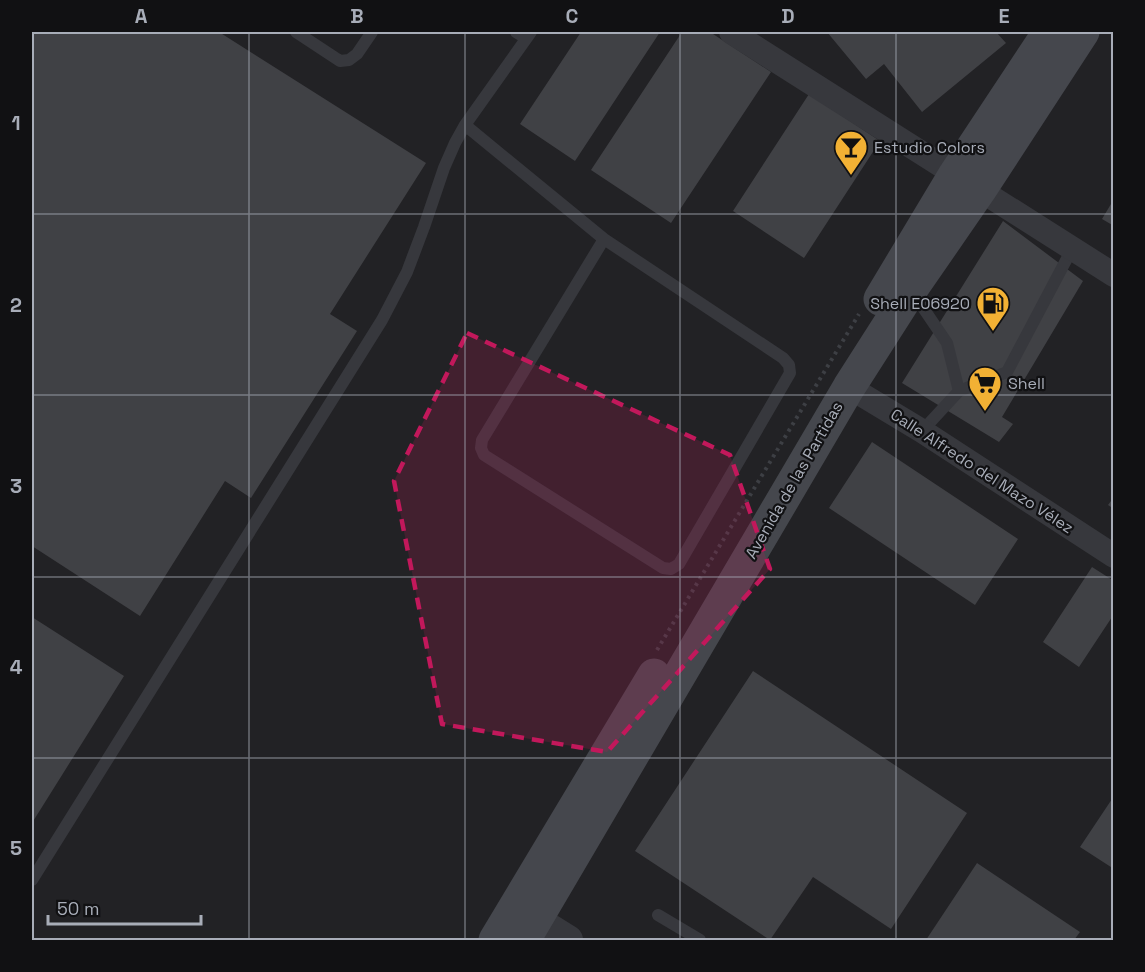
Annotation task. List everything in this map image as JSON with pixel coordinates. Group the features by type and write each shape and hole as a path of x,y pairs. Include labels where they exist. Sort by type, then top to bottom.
{"main road":[{"name":"Avenida de las Partidas","path":"495,940 525,922 849,387 911,290 1049,32"},
{"name":"Avenida de las Partidas","path":"525,922 967,182 1083,32"}],"street":[{"path":"731,32 1113,275"},
{"name":"Calle Alfredo del Mazo Vélez","path":"849,387 922,431 1113,556"},
{"path":"525,922 568,940"}],"lane":[{"path":"296,32 340,60 349,60 357,54 370,32"},
{"path":"32,880 382,320 407,272 444,168 465,125 525,34"},
{"path":"465,125 604,240 783,358 789,365 790,374 679,564 671,569 663,568 484,455 481,448 482,440 604,240"},
{"path":"922,431 959,391 1007,372 1055,277 1072,249"},
{"path":"911,290 947,343 959,391"},
{"path":"658,915 700,940"}],"path":[{"path":"655,653 865,304"}],"highlighted area":[{"path":"467,333 730,455 770,569 607,752 442,724 394,481"}],"shaded area":[{"path":"32,32 1113,32 1113,940 32,940"}],"building":[{"path":"32,32 219,32 426,163 330,314 357,331 251,498 225,481 140,616 32,546"},
{"path":"581,32 660,32 575,161 520,124"},
{"path":"682,32 710,32 771,72 671,223 591,170"},
{"path":"827,32 996,32 1006,43 922,112 884,64 866,79"},
{"path":"809,94 880,141 804,258 733,211"},
{"path":"1114,199 1114,226 1102,219"},
{"name":"Shell E06920","path":"1003,221 1083,281 1002,417 1013,424 999,442 902,383"},
{"path":"872,442 1018,539 975,605 829,508"},
{"path":"1114,497 1114,509 1108,505"},
{"path":"1092,567 1114,581 1114,614 1079,667 1043,642"},
{"path":"32,617 124,676 32,823"},
{"path":"753,671 967,813 891,929 813,877 770,940 635,851"},
{"path":"1114,796 1114,869 1080,847"},
{"path":"977,863 1080,932 1074,940 926,940"}],"place":[{"name":"Estudio Colors","path":"851,176"},
{"name":"Shell E06920","path":"993,332"},
{"name":"Shell","path":"985,412"}]}
